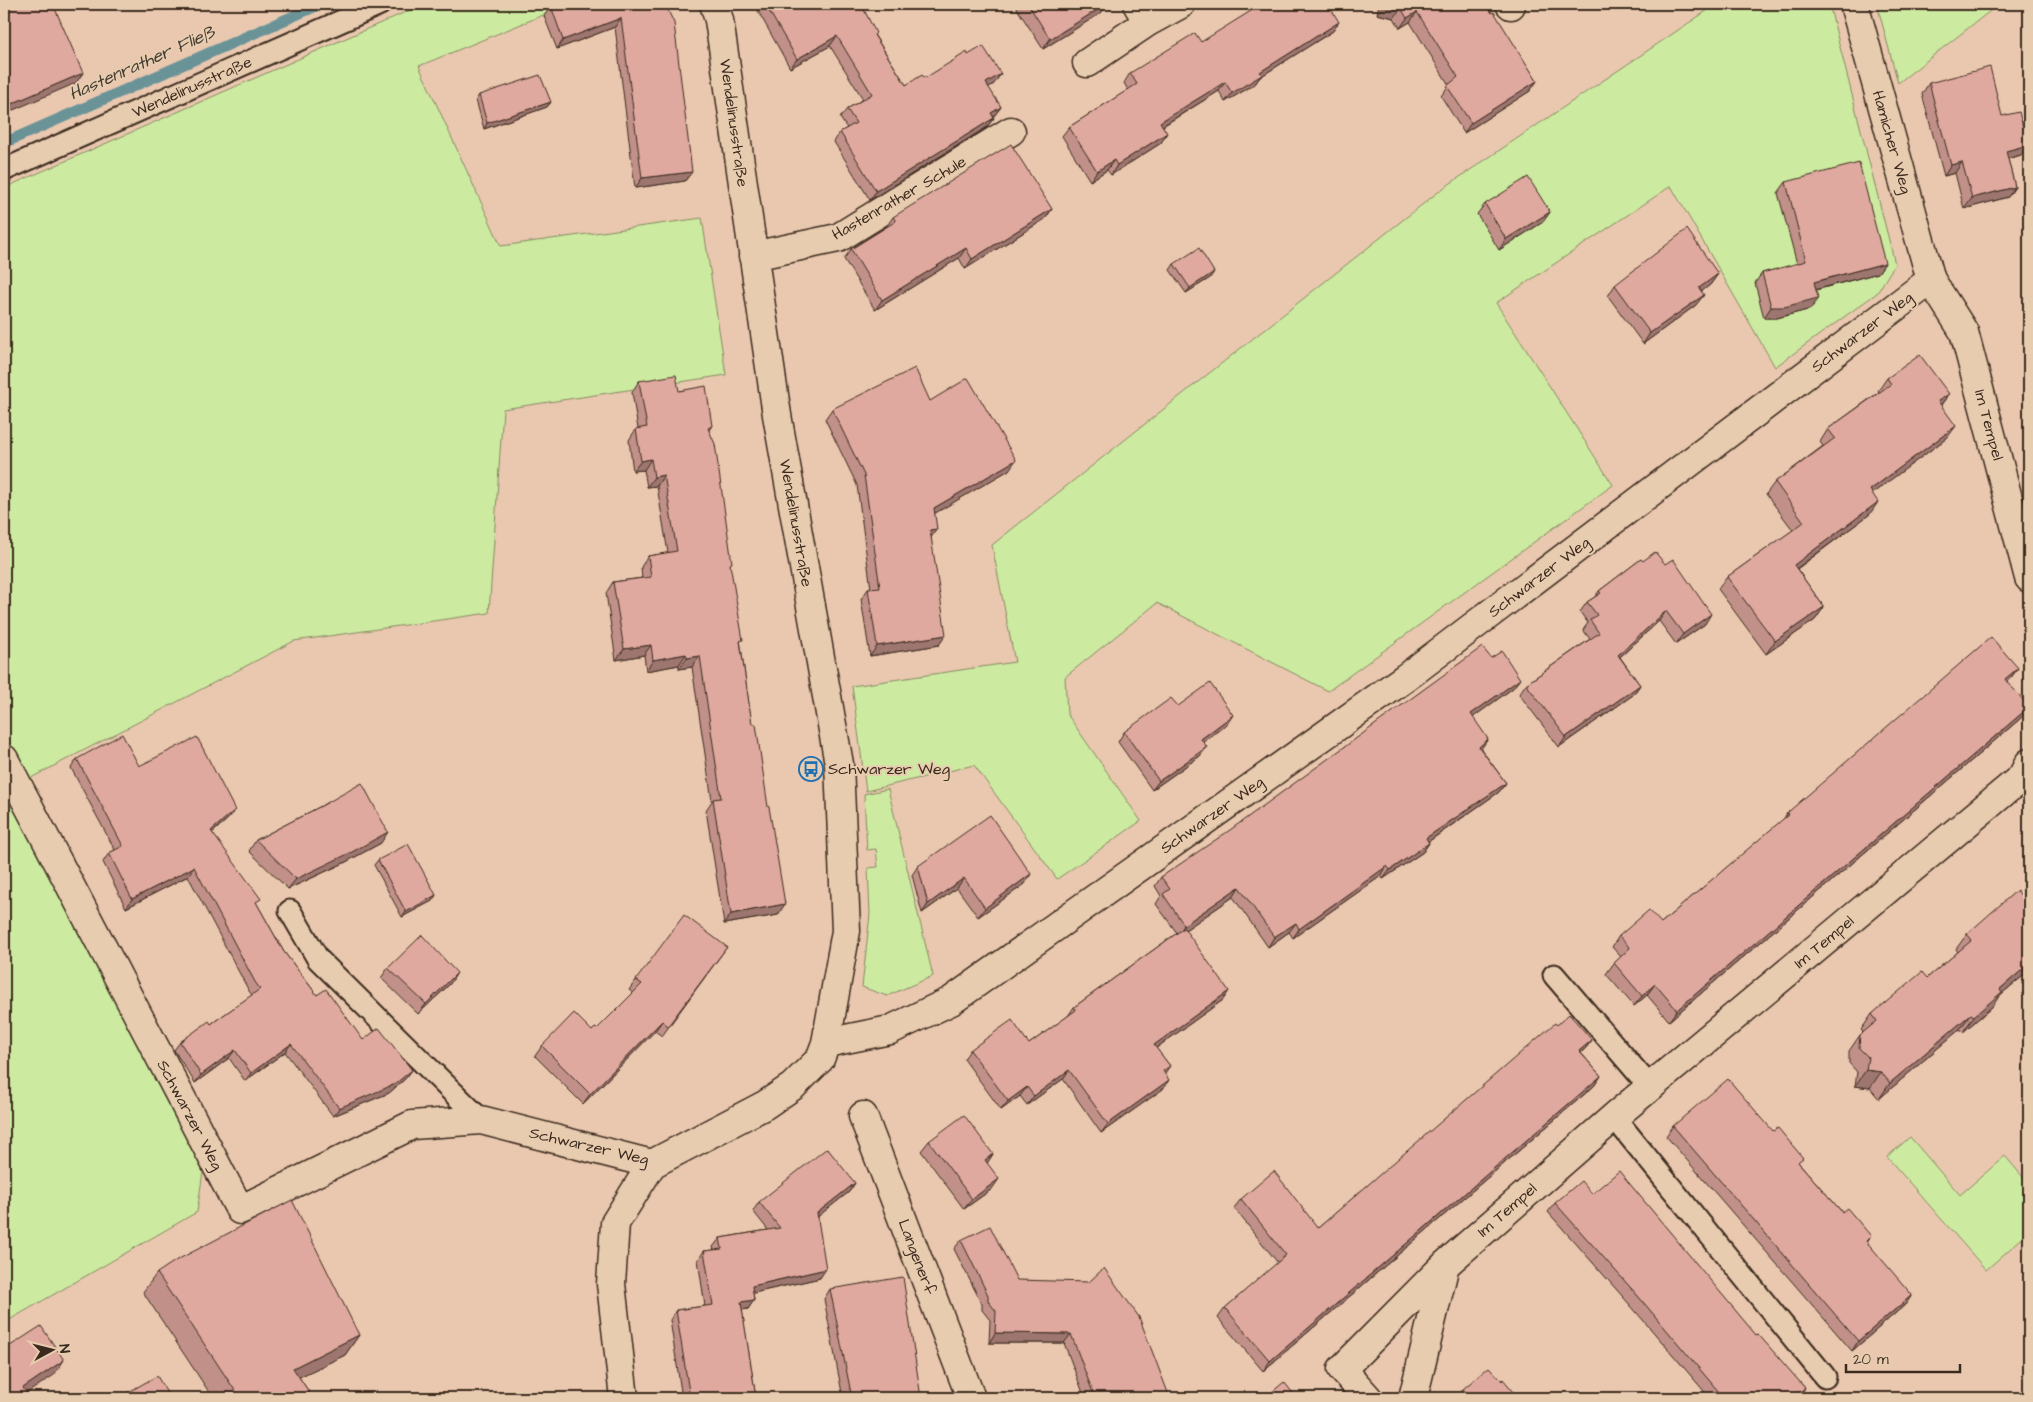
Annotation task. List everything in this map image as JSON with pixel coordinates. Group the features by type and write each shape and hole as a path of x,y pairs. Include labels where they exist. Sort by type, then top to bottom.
{"street":[{"name":"Wendelinusstraße","path":"714,4 719,20 777,414 839,764 846,931 826,1043"},
{"path":"1087,63 1142,13 1181,4"},
{"name":"Hamicher Weg","path":"1854,4 1931,280"},
{"name":"Hastenrather Schule","path":"753,256 838,238 1011,131"},
{"name":"Im Tempel","path":"1931,280 1964,332 2029,578"},
{"name":"Schwarzer Weg","path":"4,759 240,1210 412,1125 481,1120 652,1164 765,1105 793,1086 820,1059 826,1043 890,1030 951,1001 1405,678 1931,280"},
{"name":"Im Tempel","path":"1368,1398 1342,1369 1446,1264 1614,1117 2022,778 2029,764"},
{"name":"Langenerf","path":"863,1116 971,1398"},
{"path":"624,1398 611,1284 615,1223 652,1164"},
{"path":"1412,1398 1446,1264"}],"lane":[{"name":"Wendelinusstraße","path":"4,170 380,4"},
{"path":"290,910 318,959 481,1120"},
{"path":"1554,975 1650,1087"},
{"path":"1614,1117 1825,1377"}],"green space":[{"path":"424,4 570,4 419,66 501,246 702,218 726,375 503,409 489,613 294,641 27,780 204,1165 197,1212 4,1323 4,188"},
{"path":"1717,4 1829,4 1895,264 1877,293 1775,367 1671,186 1496,303 1613,485 1328,691 1157,603 1065,677 1067,714 1141,821 1057,879 974,765 866,791 852,686 1015,662 992,545 1442,189"},
{"path":"1877,4 1999,4 1898,83"},
{"path":"888,789 933,976 887,996 862,987 870,914 868,868 878,867 876,849 867,850 864,794"},
{"path":"1910,1137 1960,1195 2005,1156 2029,1184 2029,1232 1986,1270 1887,1157"}],"building":[{"path":"4,4 53,4 83,73 4,107"},
{"path":"557,4 665,4 674,23 692,172 642,178 621,18 563,40 551,6"},
{"path":"765,4 861,4 876,33 874,35 906,85 922,75 925,78 967,52 968,55 983,46 1001,74 986,83 1001,107 991,113 994,118 876,191 840,132 856,123 847,109 872,94 837,36 797,59"},
{"path":"1028,4 1107,4 1050,39"},
{"path":"1262,4 1328,4 1339,22 1260,72 1262,75 1232,93 1225,82 1160,122 1167,133 1117,165 1114,160 1097,171 1069,127 1137,84 1130,73 1195,33 1201,42"},
{"path":"1384,4 1486,4 1492,13 1494,12 1537,81 1471,123 1447,86 1458,77 1417,12 1407,18 1401,8"},
{"path":"1990,67 2002,116 2019,112 2028,145 2006,151 2015,187 1972,198 1962,162 1951,165 1929,83"},
{"path":"540,75 551,102 487,123 479,95"},
{"path":"1011,144 1052,209 972,259 966,248 882,300 851,249 896,221 893,217"},
{"path":"1859,163 1885,263 1814,282 1818,298 1784,307 1771,307 1762,273 1806,261 1786,182"},
{"path":"1528,177 1550,212 1506,239 1485,204"},
{"path":"1687,229 1718,274 1699,288 1704,295 1650,333 1615,285"},
{"path":"1199,248 1214,272 1190,288 1174,264"},
{"path":"1920,355 1949,394 1938,401 1956,426 1870,490 1878,502 1794,565 1824,607 1775,641 1727,577 1804,522 1775,482 1835,438 1828,429 1891,384 1887,378"},
{"path":"915,368 930,401 968,378 1016,460 934,508 937,529 930,530 946,635 877,646 868,589 880,588 864,475 832,409"},
{"path":"676,375 679,391 706,386 712,426 708,428 715,444 732,563 730,564 743,640 740,641 752,724 756,724 785,904 731,914 713,799 721,798 700,656 687,658 686,654 653,660 651,645 624,649 613,582 651,577 648,556 677,551 664,475 654,477 651,459 641,461 636,429 647,427 639,381"},
{"path":"1655,552 1665,564 1673,559 1711,614 1683,634 1666,611 1618,655 1640,685 1566,737 1526,684 1599,633 1590,620 1597,615 1587,602 1601,593 1599,591 1641,559 1643,561"},
{"path":"1991,637 2018,668 2005,679 2029,707 1677,1010 1655,984 1642,996 1614,963 1630,948 1619,936 1649,910 1661,923"},
{"path":"1482,647 1491,658 1502,651 1520,679 1471,714 1488,739 1479,747 1506,783 1426,838 1429,843 1390,870 1387,866 1299,929 1296,923 1274,937 1239,887 1184,925 1163,894 1170,889 1161,877 1230,830"},
{"path":"1210,683 1233,715 1201,739 1207,747 1159,781 1124,732 1171,698 1178,706"},
{"path":"122,734 139,766 197,737 235,810 211,831 261,899 256,902 284,952 317,995 326,989 363,1040 379,1028 412,1070 395,1084 339,1108 291,1044 251,1073 235,1050 201,1075 180,1042 209,1021 211,1024 260,989 194,867 132,899 109,853 123,846 77,759"},
{"path":"362,783 388,832 352,852 296,879 256,840 325,804"},
{"path":"990,815 1031,874 985,908 964,878 928,904 918,866"},
{"path":"408,844 436,895 406,912 378,860"},
{"path":"2017,890 2022,897 2029,891 2029,964 2000,989 2002,992 1974,1016 1971,1014 1890,1083 1881,1072 1866,1070 1868,1057 1859,1048 1860,1035 1877,1021 1872,1014 1922,972 1927,978 1972,940 1967,934"},
{"path":"684,915 727,947 668,1026 662,1021 590,1094 542,1046 574,1013 592,1031 595,1028 597,1029 642,984 636,980"},
{"path":"1184,928 1229,991 1154,1045 1170,1066 1163,1071 1169,1080 1108,1124 1069,1070 1034,1096 1027,1087 1008,1101 970,1050 1012,1020 1029,1044 1076,1010 1074,1007"},
{"path":"422,935 457,973 426,1004 388,968"},
{"path":"1569,1014 1592,1040 1579,1051 1601,1076 1270,1361 1225,1308 1286,1255 1241,1199 1274,1171 1318,1228 1555,1023 1557,1025"},
{"path":"1728,1079 1773,1131 1778,1128 1803,1158 1798,1162 1842,1212 1847,1208 1871,1236 1866,1241 1912,1295 1858,1341 1673,1126"},
{"path":"964,1115 993,1154 985,1160 999,1179 972,1199 929,1141"},
{"path":"827,1148 855,1183 817,1213 826,1269 752,1286 754,1300 741,1302 756,1398 690,1398 676,1310 713,1305 704,1251 722,1249 720,1238 780,1228 759,1202"},
{"path":"1619,1171 1756,1335 1758,1334 1805,1388 1792,1398 1724,1398 1638,1296 1555,1203 1581,1181 1592,1194"},
{"path":"292,1200 359,1335 293,1368 313,1398 240,1398 157,1273 175,1261"},
{"path":"990,1226 1017,1280 1089,1282 1104,1268 1139,1317 1170,1398 1095,1398 1071,1334 995,1333 996,1311 988,1301 988,1295 961,1240"},
{"path":"903,1277 921,1398 852,1398 830,1289"},
{"path":"41,1326 64,1360 23,1388 30,1398 4,1398 4,1350"},
{"path":"1489,1367 1502,1381 1503,1379 1519,1398 1471,1398 1463,1389"},
{"path":"157,1376 170,1398 118,1398"},
{"path":"1284,1382 1297,1398 1265,1398"}],"waterway":[{"name":"Hastenrather Fließ","path":"4,143 321,4"}],"place":[{"name":"Schwarzer Weg","path":"811,769"}]}
